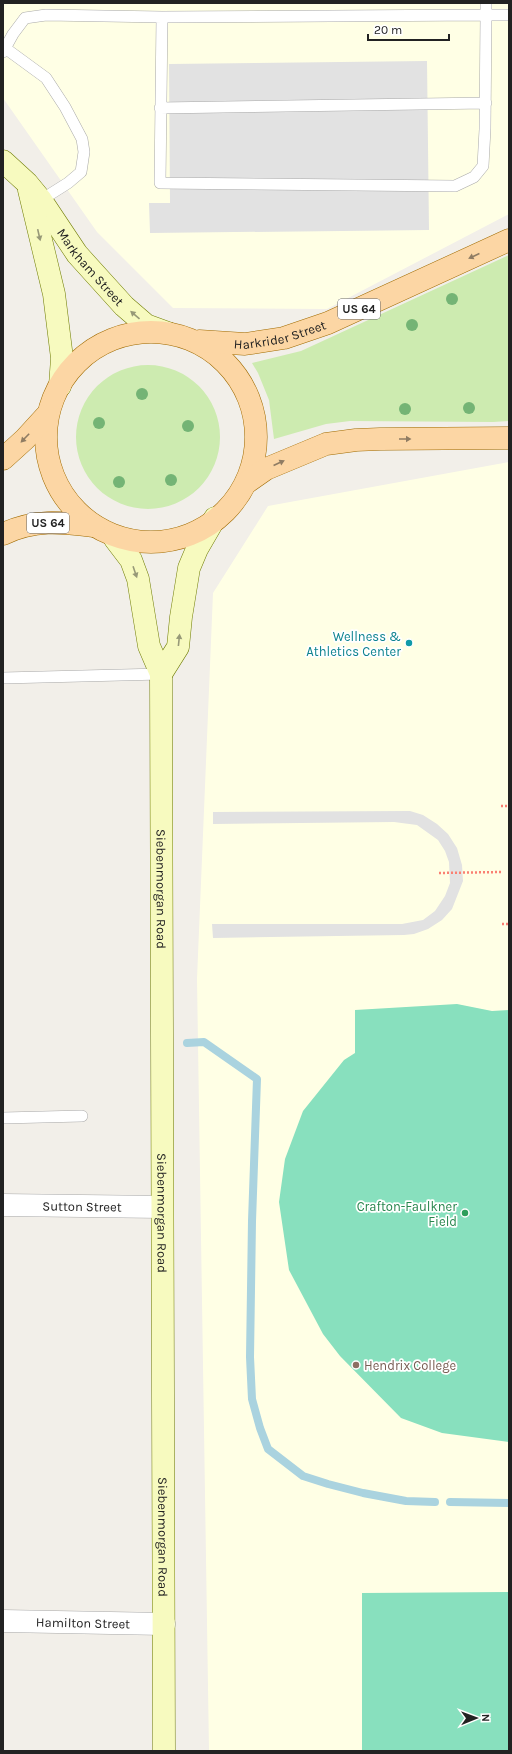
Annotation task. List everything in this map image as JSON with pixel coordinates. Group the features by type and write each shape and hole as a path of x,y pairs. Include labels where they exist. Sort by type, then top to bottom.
{"main road":[{"name":"Harkrider Street","path":"199,341 245,344 284,338 328,323 509,240"},
{"path":"3,459 25,439 46,416 60,386 78,361 103,343 132,335 168,333 185,336 199,341 223,358 236,373 244,388 252,411 254,437 254,462 246,483"},
{"path":"46,416 47,445 52,472 63,494 76,510 94,526 116,539 136,543 159,542 189,533 215,518 246,483 266,468 326,444 364,440 509,438"},
{"name":"US 64","path":"3,534 40,523 65,522 94,526"}],"street":[{"name":"Markham Street","path":"3,161 27,183 41,200 77,254 124,306 146,325 168,333"},
{"name":"Markham Street","path":"27,183 54,294 62,358 60,386"},
{"path":"161,674 178,647 189,568 197,549 215,518"},
{"name":"Siebenmorgan Road","path":"116,539 131,560 138,579 149,646 161,674 164,1751"},
{"name":"Sutton Street","path":"3,1205 162,1207"},
{"name":"Hamilton Street","path":"3,1621 164,1624"}],"lane":[{"path":"162,17 160,183 455,186 474,177 483,166 486,103 486,3"},
{"path":"41,200 68,183 81,172 84,152 82,139 65,107 46,78 4,50 13,34 25,18 46,15 162,17 509,15"},
{"path":"160,108 486,103"},
{"path":"3,678 161,674"},
{"path":"3,1118 82,1116"}],"path":[{"path":"501,806 509,806"},
{"path":"439,872 502,872"},
{"path":"502,924 509,924"}],"shaded area":[{"path":"3,3 509,3 509,214 327,309 173,308 97,232 3,98"},
{"path":"427,61 429,230 150,233 149,203 170,203 169,64"},
{"name":"Hendrix College","path":"509,462 509,1751 209,1751 197,979 213,593 268,506"},
{"path":"410,811 423,815 437,824 448,834 457,848 462,865 463,881 452,909 442,920 428,929 414,934 404,935 213,938 212,924 402,924 423,920 435,911 445,896 450,883 449,862 445,851 438,840 417,825 394,822 213,824 213,812"}],"green space":[{"path":"509,255 509,421 350,421 326,424 274,439 269,400 258,373 252,363 301,351"},
{"path":"148,365 169,368 188,377 199,386 208,397 217,416 220,437 217,458 208,477 199,488 188,497 169,506 148,509 127,506 108,497 97,488 88,477 79,458 76,437 79,416 88,397 97,386 108,377 127,368"},
{"path":"457,1004 492,1011 509,1010 509,1442 442,1433 401,1418 340,1356 323,1334 289,1270 279,1202 285,1159 303,1111 344,1060 355,1053 355,1010"},
{"path":"509,1592 509,1751 362,1751 362,1593"}],"waterway":[{"path":"187,1043 204,1042 257,1079 252,1221 250,1357 252,1399 260,1428 268,1449 303,1476 328,1484 363,1493 406,1501 435,1502"},
{"path":"450,1502 509,1503"}],"place":[{"name":"Wellness & Athletics Center","path":"409,643"},
{"name":"Crafton-Faulkner Field","path":"465,1213"},
{"name":"Hendrix College","path":"356,1365"}]}
